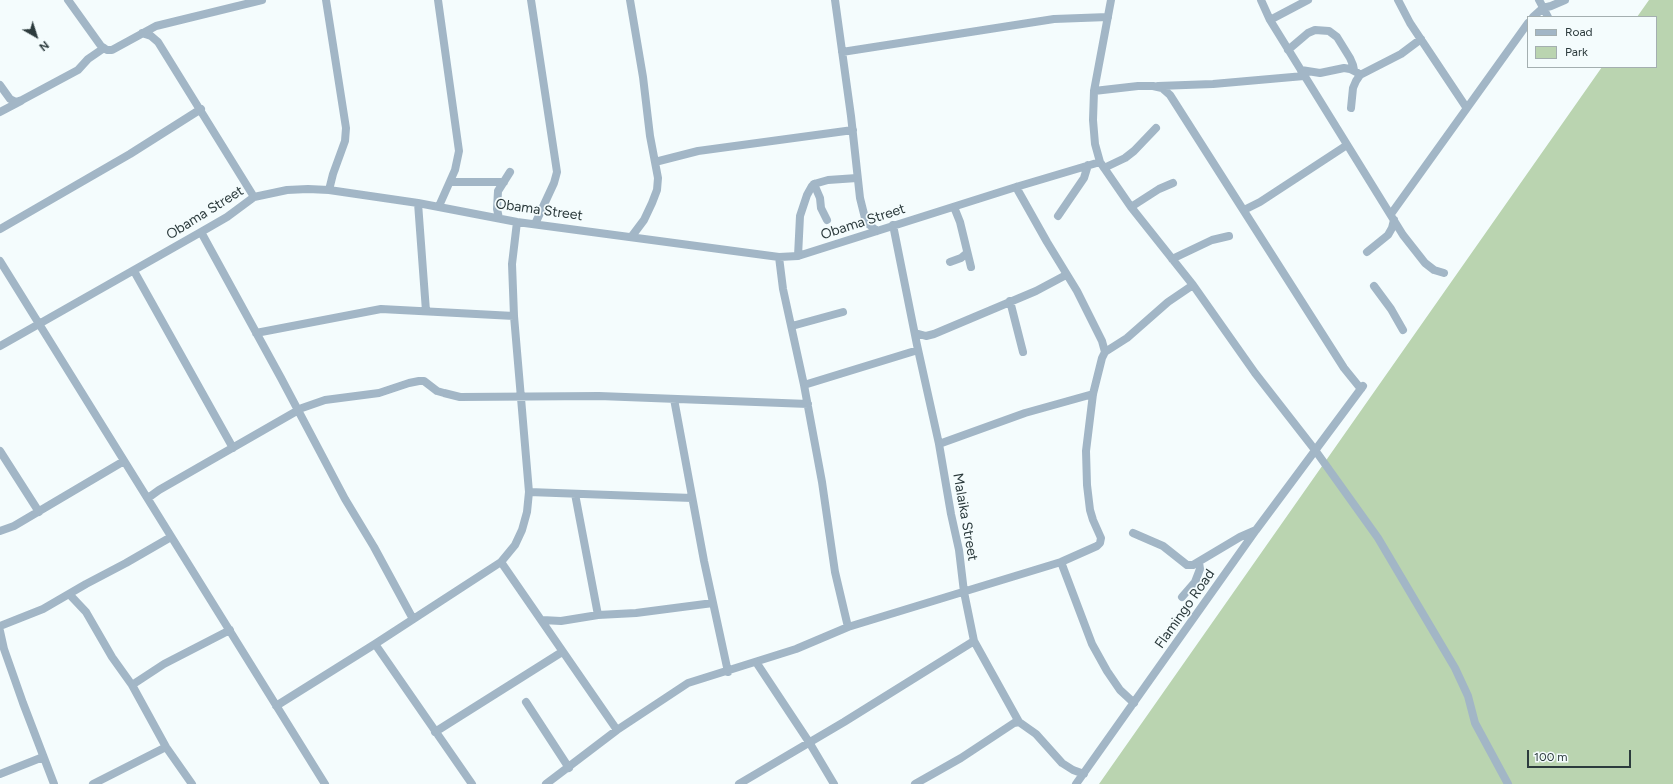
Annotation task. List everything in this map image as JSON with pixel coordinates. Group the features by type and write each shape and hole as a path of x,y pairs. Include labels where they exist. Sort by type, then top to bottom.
{"street":[{"path":"68,0 100,46 107,50 112,50 156,26 235,3 262,0"},
{"path":"326,0 346,128 345,142 333,174 329,190"},
{"path":"438,0 459,151 458,161 439,206"},
{"path":"531,0 557,172 554,183 535,224"},
{"path":"630,0 643,77 650,136 658,178 657,190 644,220 632,236"},
{"path":"835,0 853,130 857,178 862,209 866,222 862,236"},
{"path":"1111,0 1094,91 1093,120 1095,144 1102,165 1131,207 1193,285 1255,373 1315,450 1378,538 1432,627 1468,696 1475,723 1508,784"},
{"path":"1261,0 1270,20 1288,50 1403,235 1419,256 1434,270 1444,273"},
{"path":"1270,20 1308,0"},
{"path":"1398,0 1410,23 1466,107"},
{"path":"1539,0 1547,16"},
{"path":"1534,16 1543,8 1565,0"},
{"path":"842,52 1054,19 1108,17"},
{"path":"1367,252 1388,235 1392,228 1392,217 1415,181 1466,107 1527,24"},
{"path":"1288,50 1308,32 1315,30 1329,31 1337,37 1357,73 1353,88 1351,108"},
{"path":"142,33 151,36 158,42 201,109 254,197"},
{"path":"1094,91 1138,86 1213,84 1302,73 1320,73 1344,68 1357,73 1401,54 1421,39"},
{"path":"0,112 78,70 88,59 104,48"},
{"path":"0,85 10,99 16,102 22,100"},
{"path":"1157,86 1170,95 1244,210 1260,202 1347,145"},
{"path":"0,229 130,154 201,109"},
{"name":"Obama Street","path":"0,346 227,217 254,197 286,190 329,190 439,206 516,222 632,236 779,257 798,256 1016,186 1088,165 1102,165 1125,158 1134,152 1156,128"},
{"path":"655,162 698,151 853,130"},
{"path":"1058,216 1084,178 1088,165"},
{"path":"499,218 497,197 498,191 510,172"},
{"path":"798,256 800,216 807,195 814,184 828,180 857,178"},
{"path":"450,182 504,182"},
{"path":"814,184 820,198 821,208 827,220"},
{"path":"1131,207 1159,189 1173,184"},
{"path":"546,784 617,730 688,683 728,672 796,649 848,627 1061,562 1097,546 1100,543 1101,538 1090,510 1087,485 1086,451 1093,394 1100,365 1105,352 1102,341 1077,291 1066,275 1016,186"},
{"path":"418,203 426,311"},
{"path":"954,207 960,222 971,267"},
{"name":"Flamingo Road","path":"1076,784 1256,530 1362,388 1344,368 1244,210"},
{"path":"276,706 375,644 500,562 515,545 522,530 527,512 529,492 514,316 512,264 516,222"},
{"path":"866,222 877,231"},
{"name":"Malaika Street","path":"893,225 917,348 939,444 959,550 964,592 974,641 1019,722 1036,734 1062,763 1072,770 1084,774"},
{"path":"201,232 413,619"},
{"path":"1172,259 1212,240 1229,236"},
{"path":"950,262 961,258 967,253"},
{"path":"779,257 783,288 808,404 821,475 835,572 848,627"},
{"path":"0,261 230,630 323,783"},
{"path":"134,271 233,448"},
{"path":"804,385 917,348 926,336 1036,290 1066,275"},
{"path":"1105,352 1127,338 1168,302 1193,285"},
{"path":"1374,286 1391,309 1403,330"},
{"path":"1010,301 1023,352"},
{"path":"256,333 381,309 514,316"},
{"path":"792,326 843,312"},
{"path":"915,333 926,336"},
{"path":"148,498 159,490 298,410 325,400 379,393 420,381 424,381 437,391 460,397 599,396 808,404"},
{"path":"939,444 1025,412 1093,394"},
{"path":"674,399 712,603 728,672"},
{"path":"0,451 39,512"},
{"path":"0,531 14,526 39,512 124,461"},
{"path":"529,492 692,498"},
{"path":"575,494 598,615"},
{"path":"1133,533 1163,546 1187,565 1193,565 1240,537 1256,530"},
{"path":"0,626 43,609 70,595 86,584 171,537"},
{"path":"500,562 542,620 562,652 617,730"},
{"path":"1061,562 1092,644 1116,684 1134,704"},
{"path":"1182,597 1196,582 1200,569 1199,562"},
{"path":"70,595 86,612 112,657 132,685 166,747 192,784"},
{"path":"542,620 561,621 598,615 636,613 712,603"},
{"path":"132,685 164,664 230,630"},
{"path":"0,631 4,649 54,784"},
{"path":"739,784 974,641"},
{"path":"375,644 472,784"},
{"path":"435,732 562,652"},
{"path":"756,662 809,742 834,784"},
{"path":"526,702 569,768"},
{"path":"915,784 961,758 1014,723 1019,722"},
{"path":"93,784 166,747"},
{"path":"0,774 43,757"}],"green space":[{"path":"1649,0 1673,0 1673,784 1099,784 1601,68 1657,68 1657,16 1638,16"}]}
